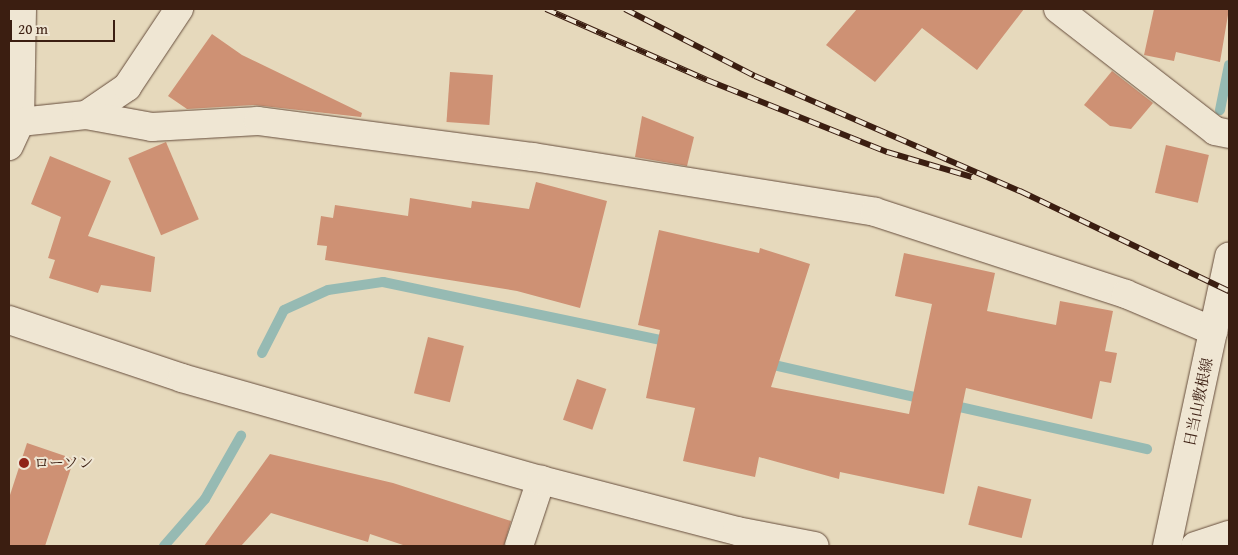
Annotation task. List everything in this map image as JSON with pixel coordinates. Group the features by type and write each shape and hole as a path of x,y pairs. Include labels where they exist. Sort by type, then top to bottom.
{"street":[{"path":"22,9 14,134 86,115 127,87 171,27 179,9"},
{"path":"1058,9 1215,131 1229,134"},
{"path":"86,115 152,127 258,121 533,157 875,212 1126,294 1213,331"},
{"name":"日当山敷根線","path":"1167,546 1229,257"},
{"path":"9,320 182,378 541,480 737,531 815,546"},
{"path":"520,546 541,480"},
{"path":"1195,546 1229,535"}],"building":[{"path":"857,9 1024,9 977,70 922,28 875,82 826,45"},
{"path":"1154,9 1229,9 1220,62 1176,52 1174,61 1144,55"},
{"path":"212,34 242,55 362,113 361,117 253,105 187,109 168,96"},
{"path":"1112,71 1153,103 1131,129 1110,126 1084,105"},
{"path":"450,72 493,75 489,125 447,122"},
{"path":"642,116 694,137 687,166 635,157"},
{"path":"166,142 199,219 161,235 128,158"},
{"path":"1166,145 1209,155 1198,203 1155,193"},
{"path":"50,156 111,181 88,236 155,257 151,292 101,285 98,293 49,278 55,260 48,258 61,217 31,204"},
{"path":"536,182 607,201 580,308 517,291 325,260 327,246 317,245 321,216 333,218 335,205 408,216 410,198 471,208 472,201 529,209"},
{"path":"659,230 759,253 760,248 810,264 771,387 909,414 932,304 895,296 904,253 995,273 987,311 1056,325 1060,301 1113,311 1105,351 1117,353 1111,383 1100,381 1092,419 966,388 944,494 840,472 839,479 759,457 755,477 683,461 695,408 646,398 660,330 638,325"},
{"path":"428,337 464,346 450,402 414,393"},
{"path":"577,379 606,389 592,430 563,420"},
{"path":"27,443 74,459 45,546 9,546 9,498"},
{"path":"270,454 393,483 511,521 504,546 406,546 370,534 368,542 271,513 241,546 204,546"},
{"path":"978,486 1031,499 1022,538 968,525"}],"waterway":[{"path":"1220,110 1229,65"},
{"path":"262,353 284,310 328,290 383,282 671,342"},
{"path":"765,363 924,399"},
{"path":"951,405 1147,449"},
{"path":"164,546 205,499 241,436"}],"railway":[{"path":"546,9 707,80 887,152 972,177"},
{"path":"625,9 755,76 1020,191 1229,291"}],"place":[{"name":"ローソン","path":"24,463"}]}
